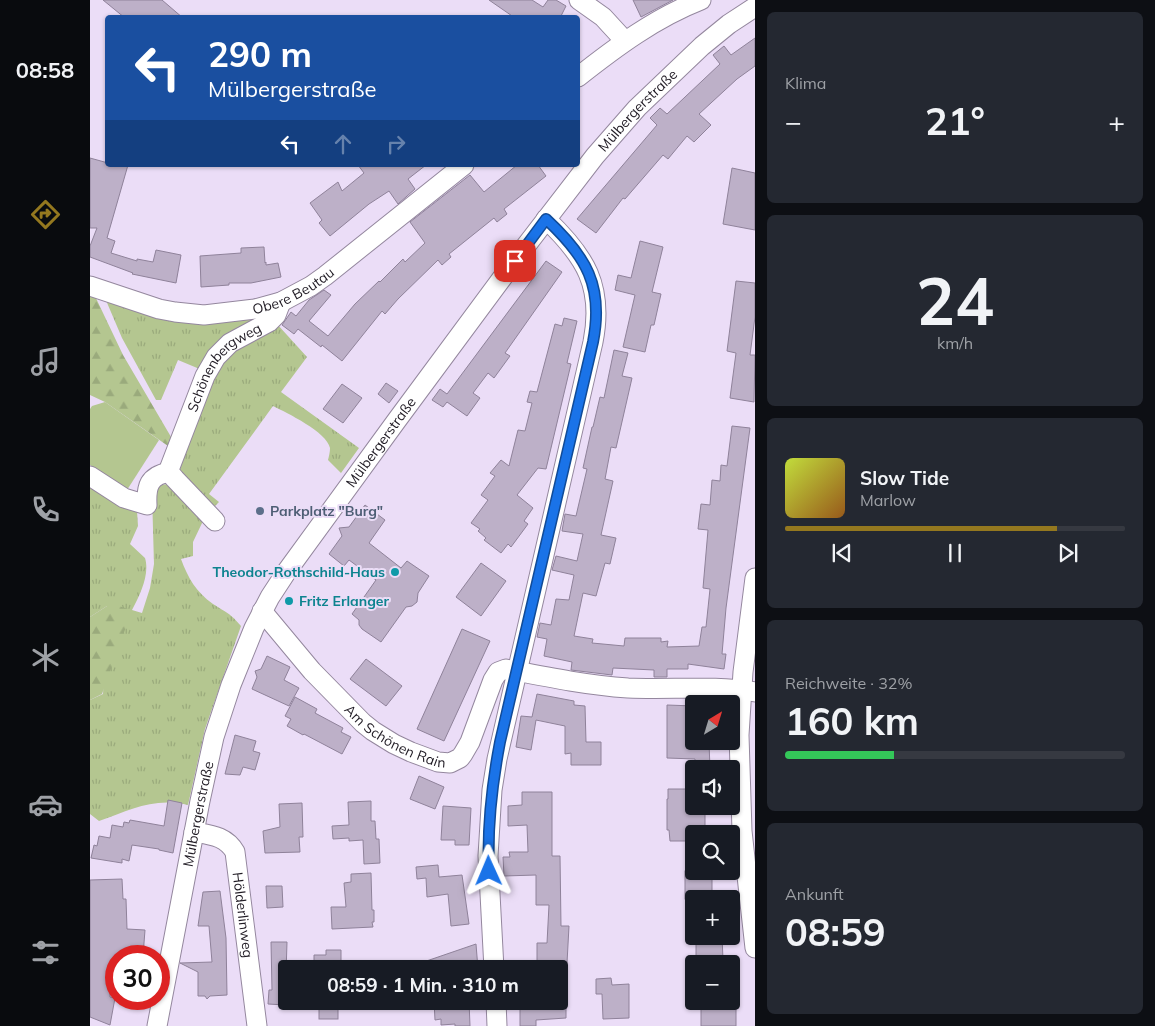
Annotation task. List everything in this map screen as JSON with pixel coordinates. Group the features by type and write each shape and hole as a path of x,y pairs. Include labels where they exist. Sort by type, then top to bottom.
{"street":[{"path":"579,0 603,17 625,41"},
{"path":"580,75 625,41 666,16 701,0"},
{"name":"Mülbergerstraße","path":"157,1026 206,768 234,678 262,611 287,571 546,219 595,156 637,108 702,46 755,7"},
{"name":"Obere Beutau","path":"90,286 147,306 192,315 229,313 281,302 325,276 461,167"},
{"path":"494,960 488,856 497,759 593,342 597,316 595,295 580,257 566,238 546,219"},
{"name":"Schönenbergweg","path":"169,472 205,376 219,352 240,337 269,322 276,315 281,302"},
{"path":"90,476 124,498 146,505 146,493 150,482 158,475 169,472 215,521"},
{"path":"755,578 748,691 739,735 740,794 752,900 755,948"},
{"name":"Am Schönen Rain","path":"262,611 312,671 373,731 394,744 438,762 450,763 460,758 470,742 495,675 502,670 596,686 654,689 718,688 748,691"},
{"name":"Hölderlinweg","path":"194,832 222,838 236,852 257,1026"},
{"path":"496,1010 497,1026"}],"green space":[{"path":"90,293 94,294 123,355 174,442 168,446 105,402 90,395"},
{"path":"105,298 261,314 277,324 307,357 281,392 359,448 341,473 328,460 330,448 322,436 306,424 273,406 209,494 219,502 213,508 180,471 181,452 202,370 178,360 161,400 156,400 122,338"},
{"path":"105,402 159,440 127,490 90,465 90,409 92,406"},
{"path":"90,481 137,511 138,526 130,544 145,558 146,571 141,591 132,610 142,613 150,588 154,564 152,494 160,485 168,484 203,521 193,542 193,556 181,559 193,584 202,595 231,616 241,626 205,729 188,805 175,803 153,804 132,809 99,821 90,814 90,700 103,694 107,606 90,617"},
{"path":"115,605 132,610 102,694 90,700 90,617 107,606"}],"building":[{"path":"103,0 162,0 180,15 121,15"},
{"path":"489,0 532,0 543,7 548,0 556,0 566,6 562,15 511,15"},
{"path":"633,0 673,0 641,17"},
{"path":"755,38 755,66 737,79 699,114 711,125 694,142 687,136 668,159 663,155 625,199 623,198 596,233 577,219 657,125 650,118 660,108 667,114 720,64 713,55 724,46 731,55"},
{"path":"90,158 105,162 105,167 127,167 107,238 115,241 111,253 137,261 137,259 153,262 156,250 181,255 176,283 132,274 90,257 90,246 97,228 90,228"},
{"path":"360,167 423,167 408,179 415,189 398,204 389,191 369,204 330,236 319,223 322,220 310,203 338,182 342,191 364,173"},
{"path":"515,167 539,167 546,176 504,209 507,214 497,222 494,218 449,254 451,257 442,265 438,260 385,314 382,311 342,361 298,329 294,334 282,325 291,312 296,316 309,300 324,290 331,295 309,321 328,336 355,304 403,259 405,262 425,243 410,222 470,175 484,192"},
{"path":"732,168 755,173 755,230 723,224"},
{"path":"640,241 663,247 652,292 661,294 645,352 623,347 635,295 615,290 618,275 631,278"},
{"path":"264,247 266,265 278,263 281,277 251,283 229,283 229,285 201,287 200,256 241,253 241,248"},
{"path":"546,261 562,272 505,353 510,356 494,378 488,373 473,393 480,398 467,416 447,402 443,407 432,400 440,389 447,394"},
{"path":"736,281 755,283 755,317 750,355 755,355 754,402 730,398 736,353 727,351"},
{"path":"564,318 577,321 567,363 571,364 546,469 538,468 517,495 533,508 524,521 528,524 511,547 508,544 501,553 484,540 486,538 478,531 480,529 471,523 488,500 481,495 495,476 490,473 501,460 509,466 518,430 525,431 532,403 527,402 530,391 537,392 555,324 562,326"},
{"path":"614,350 628,353 622,376 632,378 616,448 611,447 605,479 613,481 601,535 616,538 610,564 605,563 596,596 583,593 574,636 593,639 592,643 624,646 625,638 661,638 661,642 668,641 667,647 699,646 702,627 706,627 710,589 703,588 708,530 698,529 701,504 710,505 712,480 720,481 721,465 727,466 732,426 750,428 726,608 722,654 726,654 724,669 688,664 688,669 667,669 667,677 654,677 654,670 613,668 612,675 571,670 572,662 544,656 547,639 537,637 540,623 551,625 556,599 569,600 574,575 552,570 556,556 577,561 583,534 562,531 565,514 576,516 587,469 583,468 592,427 600,397 604,398"},
{"path":"386,383 398,391 389,403 378,394"},
{"path":"342,384 362,398 343,423 323,409"},
{"name":"Theodor-Rothschild-Haus","path":"365,505 385,520 369,543 401,568 407,561 429,576 418,593 417,602 412,606 406,607 381,642 362,629 359,625 359,620 352,614 376,580 349,560 344,566 329,554 342,536 339,528 349,527"},
{"path":"481,563 506,581 481,616 456,597"},
{"path":"462,629 490,641 444,741 417,729"},
{"path":"267,656 290,667 284,680 299,688 289,706 252,689 257,677 255,671 261,669"},
{"path":"366,659 402,686 386,706 350,679"},
{"path":"537,694 574,701 574,705 585,706 586,742 601,742 601,765 571,765 571,753 565,754 565,726 536,720 531,750 516,747 521,716 532,717"},
{"path":"295,697 317,709 315,713 343,728 341,732 351,737 342,754 287,726 291,719 285,716"},
{"path":"667,705 685,706 685,750 709,750 710,760 667,758"},
{"path":"235,735 256,741 253,751 260,753 255,770 243,767 240,775 225,774"},
{"path":"419,776 444,787 435,809 410,799"},
{"path":"668,789 685,789 685,815 705,815 705,825 685,825 685,841 670,841 669,830 667,830"},
{"path":"522,792 552,792 552,856 560,856 561,926 569,926 567,960 537,960 537,943 547,943 549,905 536,905 536,875 504,876 503,857 510,857 509,852 528,852 527,825 508,826 508,806 522,805"},
{"path":"168,800 182,803 173,853 132,845 129,861 122,859 122,863 91,858 94,845 97,846 99,836 110,838 112,825 123,827 124,822 129,823 130,820 164,826"},
{"path":"371,801 371,821 375,821 376,839 379,839 380,863 364,864 363,840 349,841 349,838 333,839 332,826 349,825 348,802"},
{"path":"302,803 303,837 299,837 300,852 265,853 263,831 280,827 279,804"},
{"path":"443,806 471,808 469,845 455,845 455,840 441,840"},
{"path":"438,865 439,877 462,875 469,924 451,926 448,894 427,897 426,878 417,879 416,867"},
{"path":"371,873 372,910 374,910 373,927 332,929 331,907 346,907 344,883 351,882 351,874"},
{"path":"122,879 123,899 126,899 127,929 145,930 144,945 105,945 105,1010 113,1010 110,1025 90,1017 90,880"},
{"path":"685,880 712,880 712,890 685,890"},
{"path":"266,886 282,886 283,907 267,908"},
{"path":"220,891 226,938 227,995 210,996 207,999 205,996 198,996 198,972 180,963 212,962 209,926 198,926 203,892"},
{"path":"271,942 287,942 286,960 278,960 278,1005 268,1004 269,990 272,990"},
{"path":"476,944 477,960 429,960"},
{"path":"696,945 722,945 723,955 696,955"},
{"path":"326,950 341,950 341,960 314,960 314,955 326,955"},
{"path":"611,978 612,985 629,984 629,1018 603,1019 602,994 596,994 596,979"},
{"path":"319,1010 338,1010 338,1019 319,1019"},
{"path":"434,1010 469,1010 470,1026 441,1025 441,1019 435,1020"},
{"path":"520,1010 566,1010 566,1018 536,1020 536,1026 520,1026"},
{"path":"701,1010 736,1010 736,1026 701,1026"}],"place":[{"name":"Parkplatz \"Burg\"","path":"260,511"},
{"name":"Theodor-Rothschild-Haus","path":"395,572"},
{"name":"Fritz Erlanger","path":"289,601"}],"route":[{"path":"489,871 488,856 492,790 500,742 593,342 597,316 595,295 586,268 574,247 546,219 515,261"}]}
